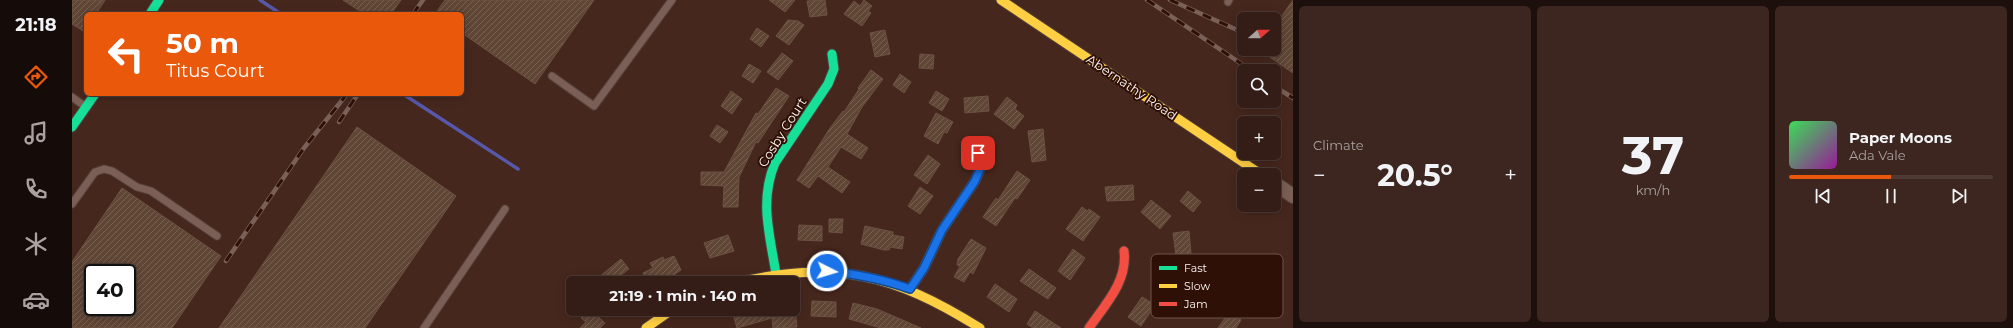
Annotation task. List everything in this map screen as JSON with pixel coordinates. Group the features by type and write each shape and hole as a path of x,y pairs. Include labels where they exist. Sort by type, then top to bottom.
{"street":[{"path":"151,12 159,0"},
{"name":"Abernathy Road","path":"1001,0 1252,168"},
{"name":"Cosby Court","path":"776,274 766,205 769,177 775,163 828,84 834,69 832,54"},
{"path":"72,127 94,96"},
{"path":"910,289 924,268 942,230 975,181 983,162 982,157 978,153"},
{"path":"1281,188 1293,196"},
{"path":"1089,328 1122,278 1127,259 1124,251"},
{"path":"758,276 814,270 853,273 891,282 910,289 952,310 980,328"},
{"path":"646,328 663,316"}],"lane":[{"path":"552,76 594,106 672,0"},
{"path":"72,97 86,107"},
{"path":"72,204 95,172 104,169 112,171 137,187 151,190 217,236"},
{"path":"424,328 505,209"}],"building":[{"path":"72,0 105,0 97,12 84,12 84,32 72,24"},
{"path":"343,0 401,0 392,12 361,12"},
{"path":"445,0 594,0 535,84 464,34 464,12 436,12"},
{"path":"769,0 795,0 785,12"},
{"path":"825,0 827,15 810,17 807,1"},
{"path":"864,0 872,6 868,11 871,13 862,26 844,14 854,1 860,6"},
{"path":"1293,0 1293,73 1268,56 1281,56 1281,17"},
{"path":"788,20 798,21 804,25 789,45 776,36"},
{"path":"757,28 769,36 761,47 750,39"},
{"path":"885,30 890,54 875,57 870,33"},
{"path":"782,53 793,61 778,80 767,72"},
{"path":"920,54 934,55 933,69 919,68"},
{"path":"749,64 761,71 753,83 742,76"},
{"path":"871,70 883,79 862,107 847,134 868,148 861,159 841,147 828,167 850,182 842,193 818,176 809,188 797,180 830,128 843,111 844,112 859,89 858,88"},
{"path":"900,74 911,82 904,93 893,85"},
{"path":"776,88 789,96 758,143 756,142 739,177 738,207 723,207 724,186 701,185 701,172 724,172 756,113 758,114"},
{"path":"731,91 742,99 732,114 721,106"},
{"path":"936,91 949,99 942,111 929,103"},
{"path":"988,96 989,111 965,113 964,98"},
{"path":"1007,97 1017,105 1015,109 1024,116 1014,129 994,114"},
{"path":"936,113 953,122 947,133 944,132 938,144 924,136"},
{"path":"717,125 728,132 720,143 710,136"},
{"path":"357,127 456,196 365,328 219,328"},
{"path":"1043,129 1046,160 1032,162 1028,131"},
{"path":"928,155 940,164 927,184 914,175"},
{"path":"1017,171 1030,180 1017,199 1015,198 996,226 983,217 996,198 998,200"},
{"path":"1133,185 1134,200 1107,201 1105,187"},
{"path":"920,187 933,196 920,214 908,206"},
{"path":"122,188 221,256 172,328 72,328 72,262"},
{"path":"1188,191 1201,202 1193,212 1180,201"},
{"path":"1151,200 1171,216 1160,229 1141,212"},
{"path":"1082,207 1087,211 1089,209 1100,217 1083,241 1066,229"},
{"path":"829,219 843,219 842,233 829,232"},
{"path":"799,225 822,226 822,241 798,240"},
{"path":"865,226 893,232 893,235 904,237 902,249 890,247 889,250 884,250 861,244"},
{"path":"1189,231 1191,253 1176,254 1173,233"},
{"path":"728,235 734,251 710,258 704,243"},
{"path":"971,239 986,248 973,274 970,272 964,282 954,277 960,266 957,265 958,259"},
{"path":"1073,249 1085,258 1070,280 1058,271"},
{"path":"674,256 681,270 672,276 644,276 643,273 653,268 650,263 663,257 664,260"},
{"path":"621,259 629,269 621,275 622,276 600,276"},
{"path":"1029,269 1056,288 1048,299 1020,281"},
{"path":"995,284 1017,299 1009,312 987,297"},
{"path":"1142,297 1151,303 1151,311 1141,326 1128,317"},
{"path":"812,301 836,302 836,317 811,316"},
{"path":"853,303 877,309 921,328 881,328 849,319"},
{"path":"1035,311 1061,328 1033,328 1027,324"},
{"path":"583,316 597,316 605,323 600,328 580,328 586,322 581,318"},
{"path":"734,316 796,316 797,327 773,328 772,318 737,328"},
{"path":"1225,318 1238,318 1241,320 1236,328 1218,328"}],"waterway":[{"path":"260,0 278,12"},
{"path":"406,96 518,169"}],"railway":[{"path":"414,12 423,0"},
{"path":"1147,0 1242,64"},
{"path":"1170,0 1237,30"},
{"path":"1281,90 1293,98"},
{"path":"226,261 304,148 345,96"},
{"path":"339,122 357,96"}],"traffic: fast":[{"path":"151,12 159,0"},
{"path":"776,274 767,218 770,177 775,163 828,84 834,69 832,54"},
{"path":"72,127 94,96"}],"traffic: slow":[{"path":"1001,0 1252,168"},
{"path":"910,289 924,268 942,230 975,181 983,162 982,157 978,153"},
{"path":"770,276 803,273 833,273 862,276 890,284 919,295 948,309 980,328"},
{"path":"646,328 663,316"}],"traffic: jam":[{"path":"1089,328 1114,292 1119,282 1124,262 1124,251"}],"route":[{"path":"827,271 853,273 891,282 910,289 924,268 942,230 975,181 983,162 982,157 978,153"}]}
